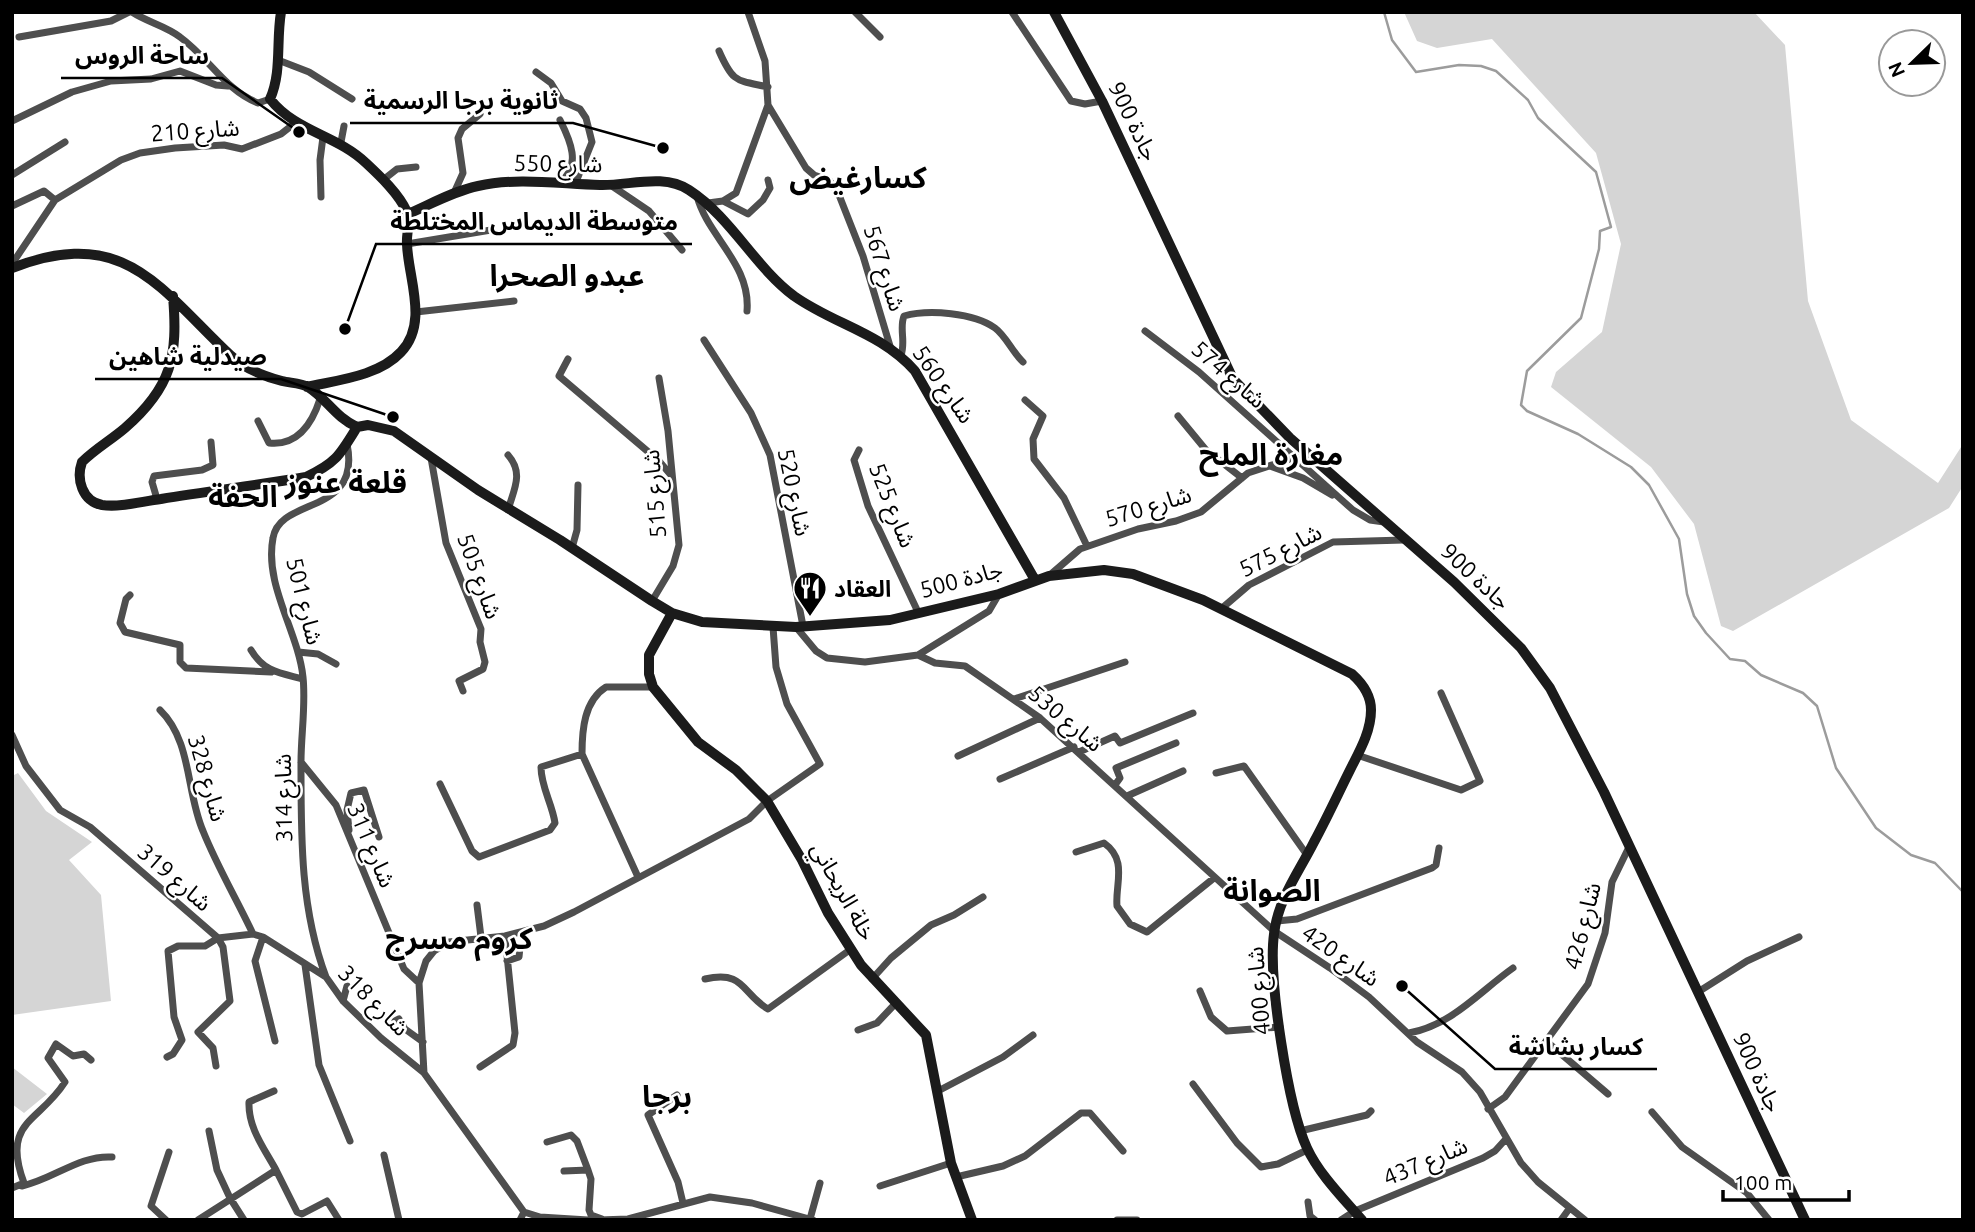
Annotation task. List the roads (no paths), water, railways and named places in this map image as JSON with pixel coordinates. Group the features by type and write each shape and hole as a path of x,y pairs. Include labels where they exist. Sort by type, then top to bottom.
{"main road":[{"path":"281,12 276,84 270,100 295,123 323,137 341,142 383,180 408,214 407,244 416,312 411,337 396,357 367,372 307,387"},
{"name":"جادة 900","path":"1054,12 1101,101 1233,379 1290,438 1521,648 1550,688 1581,742 1805,1220"},
{"name":"شارع 550","path":"408,214 454,194 490,184 576,182 611,185 666,182 681,185 708,203"},
{"name":"شارع 560","path":"708,203 787,290 820,312 890,346 901,355 933,397 1035,580"},
{"path":"12,266 52,257 104,256 148,275 173,296 240,362 258,373 307,387 344,422 357,427 341,456 328,467 306,477 157,499 100,505 84,491 79,472 82,463 137,417 165,383 171,369 175,338 173,296"},
{"name":"جادة 500","path":"357,427 368,425 394,430 508,510 652,601 672,613 702,622 800,627 890,620 999,594 1035,580 1080,570 1133,574 1222,609 1340,666 1359,679 1371,709 1368,732 1357,755"},
{"path":"653,687 649,674 649,655 672,613"},
{"name":"خلة الريحاني","path":"653,687 698,741 736,770 767,801 802,860 828,913 851,949 872,979 926,1035 951,1163 972,1220"},
{"name":"شارع 400","path":"1357,755 1288,887 1275,926 1272,967 1300,1131 1307,1150 1359,1215"}],"street":[{"path":"19,37 111,21 130,12 178,35 228,86 258,103 270,100"},
{"path":"708,203 723,201 736,193 768,106 764,55 748,12"},
{"path":"855,12 880,37"},
{"path":"1012,12 1070,101 1085,104 1101,101"},
{"path":"719,51 736,80 768,87"},
{"path":"278,60 309,72 352,99"},
{"path":"12,121 72,92 111,81 151,79 180,71 216,85 228,86"},
{"path":"536,72 551,83 562,101 580,109 586,118 592,142 576,182"},
{"name":"شارع 567","path":"768,106 806,168 814,175 829,180 837,190 860,247 890,346"},
{"path":"454,194 463,173 460,133 480,114"},
{"path":"559,182 570,172 572,150 560,120"},
{"name":"شارع 210","path":"12,266 55,200 130,156 225,145 242,149 281,134 295,123"},
{"path":"341,142 344,127"},
{"path":"321,197 320,160 323,137"},
{"path":"12,175 65,142"},
{"path":"383,180 397,169 416,167"},
{"path":"723,201 748,215 763,200 770,188 768,180"},
{"path":"611,185 649,211 682,250"},
{"path":"12,206 44,191 55,200"},
{"path":"697,196 740,275 747,293 747,311"},
{"path":"407,244 491,230"},
{"path":"416,312 514,301"},
{"path":"901,355 905,346 902,325 904,316 945,315 976,320 996,328 1023,362"},
{"name":"شارع 574","path":"1145,331 1199,372 1341,500 1370,520 1384,523"},
{"name":"شارع 520","path":"704,340 746,404 770,455 800,627"},
{"path":"568,359 559,376 659,461 671,475"},
{"name":"شارع 515","path":"652,601 673,566 679,545 668,431 659,378"},
{"path":"258,421 269,443 281,444 306,428 320,399"},
{"path":"1025,400 1043,416 1033,439 1034,459 1064,498 1087,545"},
{"path":"1178,416 1206,450 1242,478"},
{"path":"1266,465 1280,456 1277,441"},
{"path":"157,499 152,482 154,476 202,470 213,465 211,442"},
{"name":"شارع 501","path":"303,679 298,652 274,575 272,539 276,527 286,519 327,498 344,482 349,464 347,444"},
{"name":"شارع 525","path":"859,450 854,460 868,506 918,612"},
{"path":"508,455 516,464 519,474 508,510"},
{"name":"شارع 570","path":"1049,576 1087,545 1201,512 1242,478 1266,465 1296,457"},
{"name":"شارع 505","path":"431,458 446,543 478,620 485,662 483,669 459,681 463,691"},
{"path":"1266,465 1303,478 1341,500"},
{"path":"572,548 577,530 578,485"},
{"name":"شارع 575","path":"1222,609 1250,585 1333,542 1404,540"},
{"path":"918,655 989,611 999,594"},
{"path":"130,595 126,599 120,623 125,632 180,645 180,662 186,668 271,672 303,679"},
{"path":"424,1073 419,983 422,970 434,951 449,942 505,936 544,926 749,818 767,801 820,764 787,704 776,667 773,627"},
{"name":"شارع 530","path":"800,627 817,652 827,657 865,662 918,655 935,663 965,666 1041,718 1214,878 1275,926"},
{"path":"251,650 259,664 271,672"},
{"path":"298,652 318,654 336,664"},
{"path":"1014,699 1125,662"},
{"name":"شارع 314","path":"303,679 301,762 304,890 309,927 326,977"},
{"path":"638,877 582,754 585,720 590,704 601,690 606,687 653,687"},
{"path":"1357,755 1461,789 1480,781 1441,693"},
{"name":"شارع 328","path":"160,710 167,717 182,748 204,834 253,934"},
{"path":"1000,779 1115,736 1120,743 1193,713"},
{"path":"958,756 1041,718"},
{"name":"شارع 319","path":"12,735 26,766 60,810 90,827 218,938 223,947 230,1001 198,1032 213,1048 216,1066"},
{"path":"1115,785 1120,778 1116,768 1176,743"},
{"path":"440,784 472,851 479,857 550,830 555,823 554,815 541,780 541,767 582,754"},
{"name":"شارع 311","path":"301,762 336,805 404,970 419,983"},
{"path":"1216,773 1244,766 1307,855"},
{"path":"1127,796 1183,771"},
{"path":"350,838 349,800 351,793 359,790 364,790 370,802 379,837"},
{"path":"1076,852 1104,843 1109,846 1115,854 1120,877 1117,906 1130,924 1147,932 1214,878"},
{"name":"شارع 426","path":"1488,1109 1505,1097 1575,1005 1598,961 1612,882 1629,847"},
{"path":"1275,926 1432,869 1436,865 1439,848"},
{"path":"872,979 891,958 931,925 983,897"},
{"path":"477,905 481,937"},
{"name":"شارع 420","path":"1275,926 1369,997 1430,1052 1462,1072 1480,1092 1505,1140 1531,1174 1585,1220"},
{"name":"شارع 318","path":"167,1057 173,1054 182,1040 174,1017 166,955 173,948 205,946 218,938 253,934 262,937 326,977 343,1001 381,1038 424,1073 522,1216"},
{"path":"480,1067 513,1045 515,1020 505,936"},
{"path":"262,937 256,961 275,1041"},
{"path":"1698,992 1747,961 1799,937"},
{"path":"507,961 519,957 520,947"},
{"path":"705,979 724,975 731,978 750,990 759,1004 768,1009 851,949"},
{"path":"305,965 319,1065 350,1141"},
{"path":"1409,1033 1428,1030 1446,1021 1513,968"},
{"path":"343,1001 347,986"},
{"path":"1200,991 1211,1017 1227,1031 1281,1027"},
{"path":"858,1030 877,1023 895,1004"},
{"path":"395,1021 399,1019 405,1029 423,1042"},
{"path":"420,1027 431,1032"},
{"path":"938,1091 1003,1057 1033,1035"},
{"path":"1546,1041 1608,1094"},
{"path":"22,1186 17,1142 30,1117 58,1093 65,1083 48,1058 49,1052 56,1044 73,1056 84,1054 91,1060"},
{"path":"1193,1084 1237,1143 1261,1167 1278,1164 1307,1150"},
{"path":"274,1091 249,1102 248,1113 252,1128 302,1220"},
{"path":"677,1095 648,1115 678,1182 683,1203"},
{"path":"1300,1131 1367,1115 1371,1111"},
{"path":"1652,1112 1682,1147 1747,1193 1769,1220"},
{"path":"956,1177 1003,1166 1025,1156 1081,1113 1090,1113 1102,1123 1123,1151"},
{"path":"209,1131 217,1170 244,1220"},
{"path":"547,1142 571,1135 577,1141 591,1179 589,1210 591,1215 602,1220 628,1219 683,1203 723,1198 808,1219 820,1183"},
{"name":"شارع 437","path":"1341,1220 1359,1215 1467,1165 1495,1151 1505,1140"},
{"path":"166,1220 151,1206 169,1152"},
{"path":"384,1155 399,1220"},
{"path":"12,1188 48,1180 92,1156 111,1157"},
{"path":"880,1186 951,1163"},
{"path":"198,1220 276,1170"},
{"path":"564,1171 588,1170"},
{"path":"297,1212 302,1214 327,1201 339,1220"},
{"path":"1308,1202 1310,1216 1315,1220"},
{"path":"1561,1220 1569,1209"},
{"path":"522,1216 588,1220"},
{"path":"1117,1220 1137,1220"}],"waterway":[{"path":"1384,12 1392,40 1416,72 1459,65 1481,66 1496,71 1528,100 1538,118 1596,172 1611,227 1600,231 1599,249 1581,318 1527,371 1521,405 1527,411 1578,434 1631,467 1649,485 1679,539 1687,594 1694,616 1706,633 1730,659 1745,661 1761,675 1803,693 1817,706 1836,768 1876,828 1911,855 1935,863 1963,892"}],"place":[{"name":"ساحة الروس","path":"299,132"},
{"name":"ثانوية برجا الرسمية","path":"663,148"},
{"name":"متوسطة الديماس المختلطة","path":"345,329"},
{"name":"صيدلية شاهين","path":"393,417"},
{"name":"العقاد","path":"810,618"},
{"name":"كسار بشاشة","path":"1402,986"}],"district":[{"name":"كسارغيض","path":"858,177"},
{"name":"عبدو الصحرا","path":"567,275"},
{"name":"مغارة الملح","path":"1271,454"},
{"name":"قلعة عنوز","path":"346,482"},
{"name":"الحفة","path":"243,496"},
{"name":"الصوانة","path":"1272,890"},
{"name":"كروم مسرج","path":"459,938"},
{"name":"برجا","path":"667,1096"}]}
